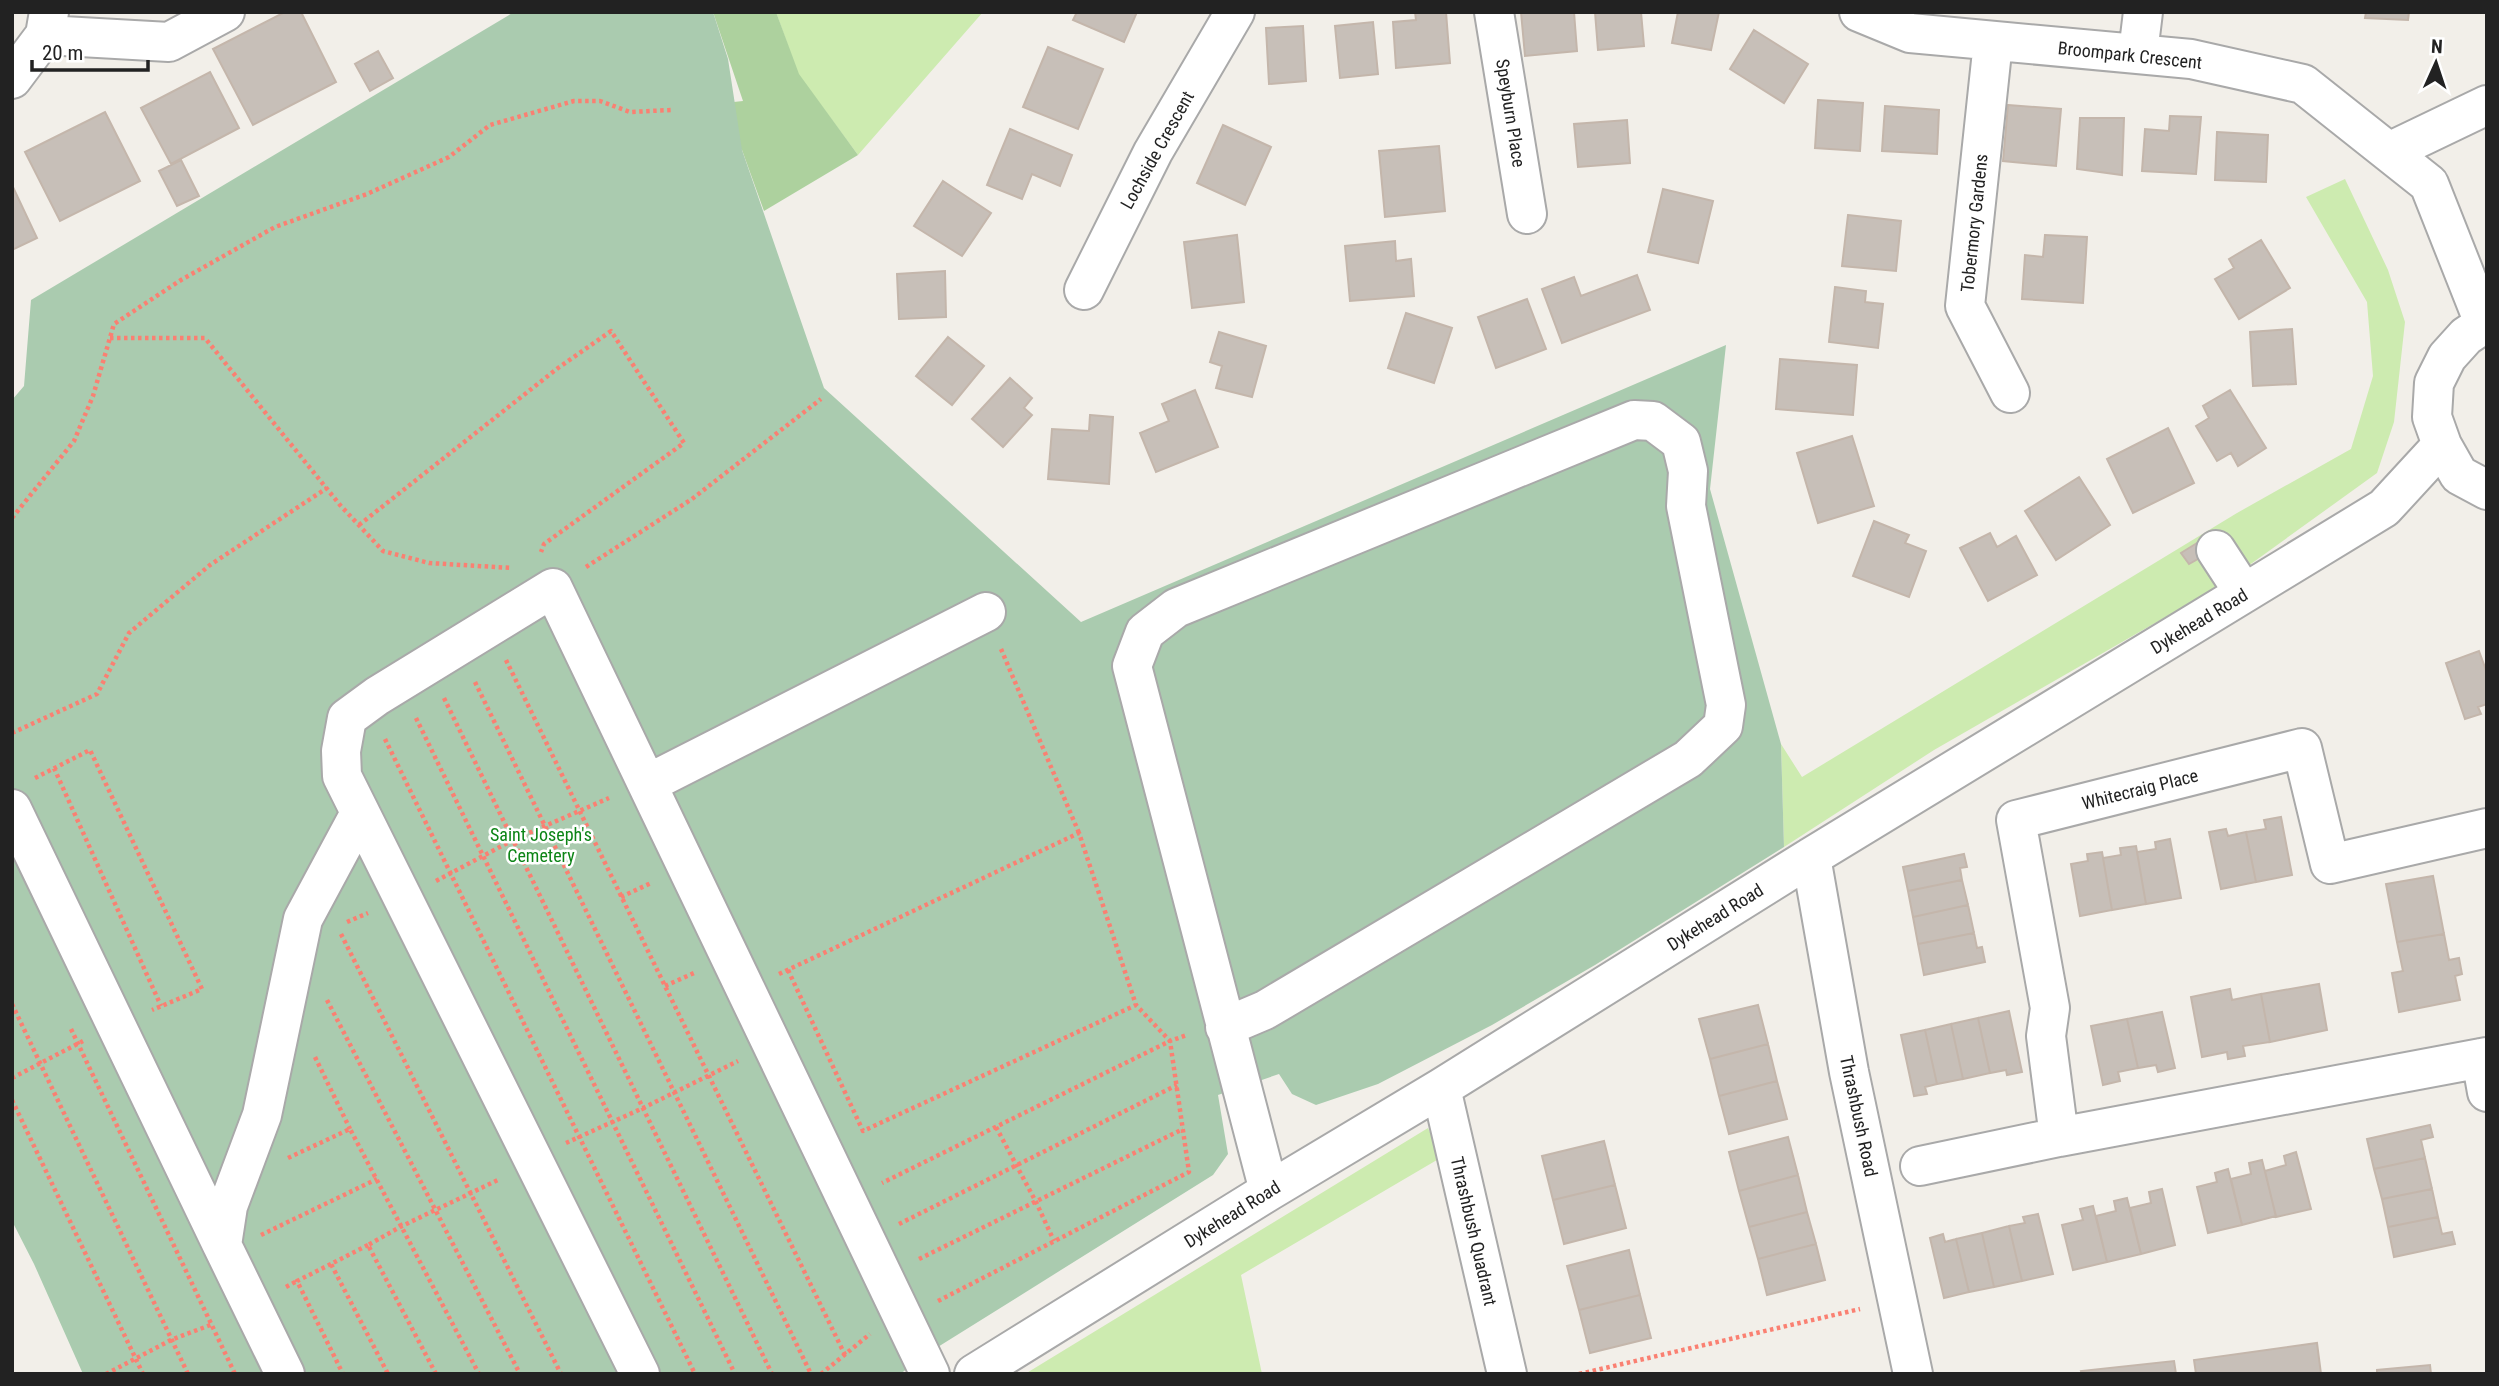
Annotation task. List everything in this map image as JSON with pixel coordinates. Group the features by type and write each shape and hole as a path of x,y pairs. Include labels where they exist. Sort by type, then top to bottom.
{"street":[{"path":"12,79 47,24 169,42 225,12"},
{"name":"Lochside Crescent","path":"1084,290 1153,152 1235,12"},
{"name":"Speyburn Place","path":"1494,12 1527,214"},
{"name":"Broompark Crescent","path":"1859,12 1910,33 2191,59 2302,84 2429,184 2486,322"},
{"path":"2138,53 2143,12"},
{"name":"Tobermory Gardens","path":"1993,42 1965,306 2010,393"},
{"path":"2389,152 2487,105"},
{"path":"2486,322 2466,336 2447,357 2434,383 2432,417 2442,445 2459,475 2487,490"},
{"path":"1225,1027 1265,1010 1688,759 1723,726 1726,705 1686,506 1688,471 1681,442 1653,421 1634,420 1175,608 1145,632 1132,666 1225,1027 1269,1191"},
{"name":"Dykehead Road","path":"974,1374 1811,857 2384,508 2442,445"},
{"path":"2216,550 2244,593"},
{"path":"640,1374 341,776 341,751 347,718 443,655 543,580 647,784 930,1374"},
{"path":"647,784 986,612"},
{"name":"Whitecraig Place","path":"2059,1137 2046,1036 2050,1007 2016,820 2302,748 2330,864 2487,828"},
{"path":"23,794 117,1025 285,1374"},
{"path":"224,1249 228,1206 262,1115 303,919 360,813"},
{"name":"Thrashbush Road","path":"1811,857 1849,1072 1913,1374"},
{"path":"1920,1166 2059,1137 2485,1069"},
{"name":"Thrashbush Quadrant","path":"1441,1088 1507,1374"}],"path":[{"path":"12,518 74,441 93,396 114,324 181,280 275,227 367,194 449,157 490,125 575,101 600,101 630,111 671,110"},
{"path":"359,525 558,368 611,331 684,443 544,544 543,580"},
{"path":"110,338 205,338 327,488 383,551 429,563 500,566 543,580 692,499 821,399"},
{"path":"12,733 97,694 129,633 210,565 327,488"},
{"path":"891,1293 925,1308 1189,1172 1170,1041 1136,1005 1079,833 986,612"},
{"path":"443,655 580,811 845,1354"},
{"path":"443,655 545,826 811,1374"},
{"path":"443,655 513,840 772,1374"},
{"path":"443,655 483,856 735,1374"},
{"path":"367,704 695,1374"},
{"path":"12,1078 78,1043 202,989 90,750 54,768 23,794"},
{"path":"54,768 161,1006"},
{"path":"561,1374 337,927 451,874 513,840 608,798"},
{"path":"746,991 1079,833"},
{"path":"298,943 520,1374"},
{"path":"788,970 863,1131 1136,1005"},
{"path":"286,999 350,1129 479,1374"},
{"path":"12,1004 188,1374"},
{"path":"66,1018 235,1374"},
{"path":"847,1201 1170,1041 1208,1027 1225,1027"},
{"path":"866,1240 1177,1085"},
{"path":"12,1100 143,1374"},
{"path":"996,1127 1054,1241"},
{"path":"237,1182 350,1129"},
{"path":"823,1373 845,1354 891,1293 1036,1202 1183,1129"},
{"path":"224,1249 377,1179"},
{"path":"343,1374 297,1281 368,1245"},
{"path":"331,1264 388,1374"},
{"path":"1578,1374 1898,1300"},
{"path":"106,1374 172,1340 251,1306"}],"green space":[{"name":"Saint Joseph's Cemetery","path":"514,12 713,12 728,59 742,150 824,388 1081,622 1726,345 1710,489 1781,744 1784,847 1595,965 1492,1025 1378,1084 1316,1105 1292,1094 1279,1074 1218,1095 1228,1154 1213,1175 933,1350 900,1374 83,1374 12,1221 12,400 24,386 31,300"},
{"path":"713,12 776,12 799,74 858,155 764,211 742,150 687,107 743,101"},
{"path":"776,12 983,12 858,155 798,74"},
{"path":"2345,179 2388,270 2405,322 2394,422 2377,473 2223,584 1934,750 1784,847 1781,744 1802,777 2237,513 2351,449 2373,376 2367,302 2306,197"},
{"path":"1428,1128 1442,1157 1241,1275 1262,1374 1025,1374"}],"building":[{"path":"285,12 301,12 336,82 253,125 213,49"},
{"path":"1077,12 1137,12 1124,42 1073,20"},
{"path":"1415,12 1446,12 1450,63 1396,68 1393,22 1416,20"},
{"path":"1521,12 1574,12 1577,51 1525,56"},
{"path":"1595,12 1641,12 1644,46 1598,50"},
{"path":"1678,12 1719,12 1711,50 1672,43"},
{"path":"2366,12 2409,12 2408,20 2365,18"},
{"path":"1373,22 1378,74 1340,78 1335,26"},
{"path":"1303,26 1306,81 1269,84 1266,28"},
{"path":"1754,30 1808,64 1784,103 1730,69"},
{"path":"1048,47 1103,69 1078,129 1023,107"},
{"path":"378,51 393,78 370,91 355,64"},
{"path":"210,72 239,128 171,164 141,108"},
{"path":"1818,100 1863,103 1860,151 1815,148"},
{"path":"2008,105 2061,109 2056,166 2003,161"},
{"path":"1885,106 1939,110 1937,154 1882,151"},
{"path":"105,112 140,181 60,221 25,152"},
{"path":"2170,116 2201,117 2196,174 2142,171 2145,129 2169,131"},
{"path":"2080,118 2124,118 2122,175 2077,169"},
{"path":"1627,120 1630,163 1578,167 1574,124"},
{"path":"1223,125 1271,147 1245,205 1197,183"},
{"path":"1010,129 1072,155 1060,186 1032,174 1022,199 987,185"},
{"path":"2217,132 2268,135 2266,182 2215,180"},
{"path":"1439,146 1445,211 1385,217 1379,151"},
{"path":"181,160 199,196 177,206 159,171"},
{"path":"943,181 991,213 962,256 914,226"},
{"path":"12,185 37,238 12,250"},
{"path":"1663,189 1713,201 1698,263 1648,252"},
{"path":"1848,215 1901,221 1896,271 1842,266"},
{"path":"1237,235 1244,302 1192,308 1184,242"},
{"path":"2045,235 2087,237 2083,303 2022,299 2025,255 2043,257"},
{"path":"2261,240 2290,288 2239,319 2215,279 2234,268 2229,259"},
{"path":"1395,241 1396,261 1411,259 1414,296 1350,301 1345,246"},
{"path":"945,271 946,317 899,319 897,274"},
{"path":"1637,275 1650,310 1562,343 1542,289 1574,277 1581,296"},
{"path":"1835,287 1866,291 1865,302 1883,304 1878,348 1829,342"},
{"path":"1527,299 1546,349 1496,368 1478,317"},
{"path":"1406,313 1452,328 1434,383 1388,368"},
{"path":"2292,329 2296,384 2253,386 2250,332"},
{"path":"1219,332 1266,346 1252,397 1216,388 1222,366 1210,362"},
{"path":"948,337 984,366 952,405 916,376"},
{"path":"1780,359 1857,365 1853,415 1776,409"},
{"path":"1010,378 1032,398 1024,408 1032,415 1003,447 972,419"},
{"path":"1195,390 1218,447 1156,472 1140,433 1169,421 1162,404"},
{"path":"2230,390 2266,448 2238,466 2231,453 2217,461 2196,426 2209,418 2203,406"},
{"path":"1090,415 1113,417 1109,484 1048,479 1052,429 1089,431"},
{"path":"2168,428 2194,483 2133,513 2107,459"},
{"path":"1852,436 1874,506 1818,523 1797,453"},
{"path":"2079,477 2110,525 2056,560 2025,511"},
{"path":"1874,521 1909,535 1905,543 1926,551 1909,597 1853,576"},
{"path":"1990,533 1997,547 2016,536 2037,575 1988,601 1960,548"},
{"path":"2197,543 2205,555 2189,564 2181,553"},
{"path":"2479,651 2487,673 2487,704 2478,707 2481,714 2465,719 2446,663"},
{"path":"2281,817 2292,875 2256,882 2246,832 2266,829 2264,820"},
{"path":"2226,829 2228,836 2246,832 2256,882 2221,889 2209,832"},
{"path":"2170,839 2181,898 2146,904 2137,852 2156,849 2155,842"},
{"path":"2136,846 2146,904 2112,910 2103,858 2121,855 2120,848"},
{"path":"2102,852 2112,910 2080,916 2071,864 2088,861 2087,854"},
{"path":"1964,854 1967,867 1960,868 1962,880 1908,891 1903,867"},
{"path":"2433,876 2444,934 2397,942 2386,884"},
{"path":"1962,880 1968,905 1913,917 1908,891"},
{"path":"1968,905 1974,933 1918,944 1913,917"},
{"path":"1974,933 1977,948 1982,947 1985,962 1924,975 1918,944"},
{"path":"2444,934 2449,960 2459,958 2462,974 2455,976 2460,1000 2399,1012 2392,973 2403,971 2397,942"},
{"path":"2319,984 2327,1030 2270,1042 2261,994"},
{"path":"2230,989 2232,1000 2261,994 2270,1042 2243,1046 2245,1056 2228,1059 2227,1052 2202,1057 2191,997"},
{"path":"1758,1005 1768,1044 1710,1059 1699,1019"},
{"path":"2009,1011 2022,1072 2007,1075 2006,1070 1990,1073 1978,1018"},
{"path":"2162,1012 2175,1068 2158,1072 2156,1065 2138,1068 2127,1019"},
{"path":"1978,1018 1990,1073 1963,1079 1951,1024"},
{"path":"2127,1019 2138,1068 2118,1072 2120,1081 2103,1085 2091,1026"},
{"path":"1951,1024 1963,1079 1937,1084 1925,1030"},
{"path":"1925,1030 1937,1084 1925,1087 1927,1094 1914,1096 1901,1035"},
{"path":"1768,1044 1777,1081 1719,1096 1710,1059"},
{"path":"1777,1081 1787,1119 1729,1134 1719,1096"},
{"path":"2430,1125 2433,1137 2421,1140 2425,1158 2374,1169 2367,1139"},
{"path":"1788,1137 1798,1175 1739,1191 1729,1152"},
{"path":"1604,1141 1615,1185 1553,1200 1542,1156"},
{"path":"2296,1152 2311,1209 2276,1217 2265,1171 2286,1165 2284,1156"},
{"path":"2425,1158 2432,1189 2382,1199 2374,1169"},
{"path":"2262,1160 2276,1216 2242,1225 2231,1179 2251,1174 2249,1163"},
{"path":"2228,1169 2242,1225 2208,1233 2197,1187 2217,1182 2215,1173"},
{"path":"1798,1175 1807,1212 1749,1227 1739,1191"},
{"path":"1615,1185 1626,1228 1564,1244 1553,1200"},
{"path":"2162,1189 2175,1245 2141,1254 2130,1208 2151,1203 2149,1192"},
{"path":"2432,1189 2438,1217 2388,1227 2382,1199"},
{"path":"2127,1198 2141,1254 2107,1262 2096,1216 2116,1211 2114,1201"},
{"path":"2093,1206 2107,1262 2073,1270 2062,1225 2083,1220 2080,1209"},
{"path":"1807,1212 1816,1244 1758,1259 1749,1227"},
{"path":"2038,1214 2053,1274 2022,1281 2009,1226 2025,1223 2023,1217"},
{"path":"2438,1217 2442,1234 2452,1232 2455,1244 2394,1257 2388,1227"},
{"path":"2009,1226 2022,1281 1994,1287 1982,1233"},
{"path":"1982,1233 1994,1287 1969,1292 1956,1239"},
{"path":"1943,1234 1945,1242 1956,1239 1969,1292 1944,1298 1930,1238"},
{"path":"1816,1244 1825,1280 1767,1295 1758,1259"},
{"path":"1629,1250 1640,1295 1579,1310 1567,1266"},
{"path":"1640,1295 1651,1338 1590,1353 1579,1310"},
{"path":"2317,1343 2321,1374 2196,1374 2194,1360"},
{"path":"2174,1361 2176,1374 2082,1374 2081,1371"},
{"path":"2430,1365 2431,1374 2377,1374 2377,1370"}]}
